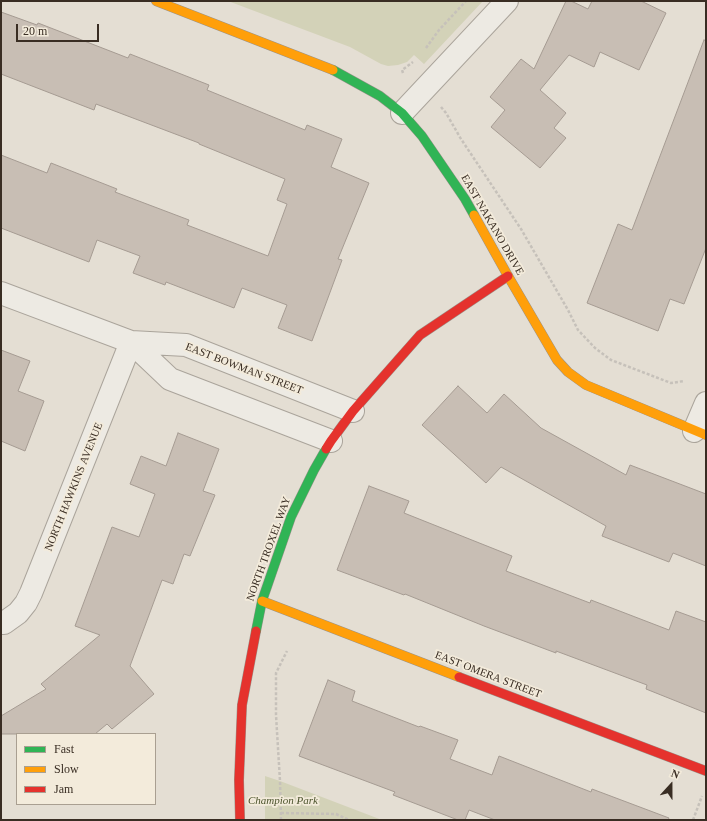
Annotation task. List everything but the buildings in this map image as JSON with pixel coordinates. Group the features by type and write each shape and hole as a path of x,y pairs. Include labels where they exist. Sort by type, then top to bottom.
{"street":[{"name":"EAST NAKANO DRIVE","path":"156,1 338,72 380,96 402,113 422,136 465,199 557,360 568,372 586,385 700,433"},
{"path":"402,113 507,1"},
{"name":"NORTH TROXEL WAY","path":"240,820 239,780 242,705 262,601 291,517 314,470 331,441 353,411 420,335 508,276"},
{"name":"EAST BOWMAN STREET","path":"1,293 131,342 186,345 353,411"},
{"name":"EAST BOWMAN STREET","path":"131,342 170,379 331,441"},
{"name":"NORTH HAWKINS AVENUE","path":"2,623 18,613 26,603 31,593 131,342"},
{"path":"700,433 706,403"},
{"name":"EAST OMERA STREET","path":"262,601 706,771"}],"path":[{"path":"423,51 439,30 466,1"},
{"path":"404,76 402,70 414,61"},
{"path":"439,105 446,113 461,139 521,229 578,330 595,348 611,360 671,383 684,381"},
{"path":"281,820 276,715 276,673 287,651"},
{"path":"693,820 704,791"},
{"path":"281,813 336,814 349,820"}],"green space":[{"path":"228,1 483,1 424,64 414,55 407,62 388,66 381,64 350,47"},
{"name":"Champion Park","path":"265,776 280,781 382,820 265,820"}],"traffic: fast":[{"path":"333,70 380,96 402,113 422,136 465,199 474,215"},
{"path":"256,631 262,601 291,517 326,449"}],"traffic: slow":[{"path":"156,1 333,70"},
{"path":"474,215 557,360 568,372 586,385 706,435"},
{"path":"262,601 459,677"}],"traffic: jam":[{"path":"326,449 353,411 420,335 508,276"},
{"path":"240,820 239,780 242,705 256,631"},
{"path":"459,677 706,771"}]}
